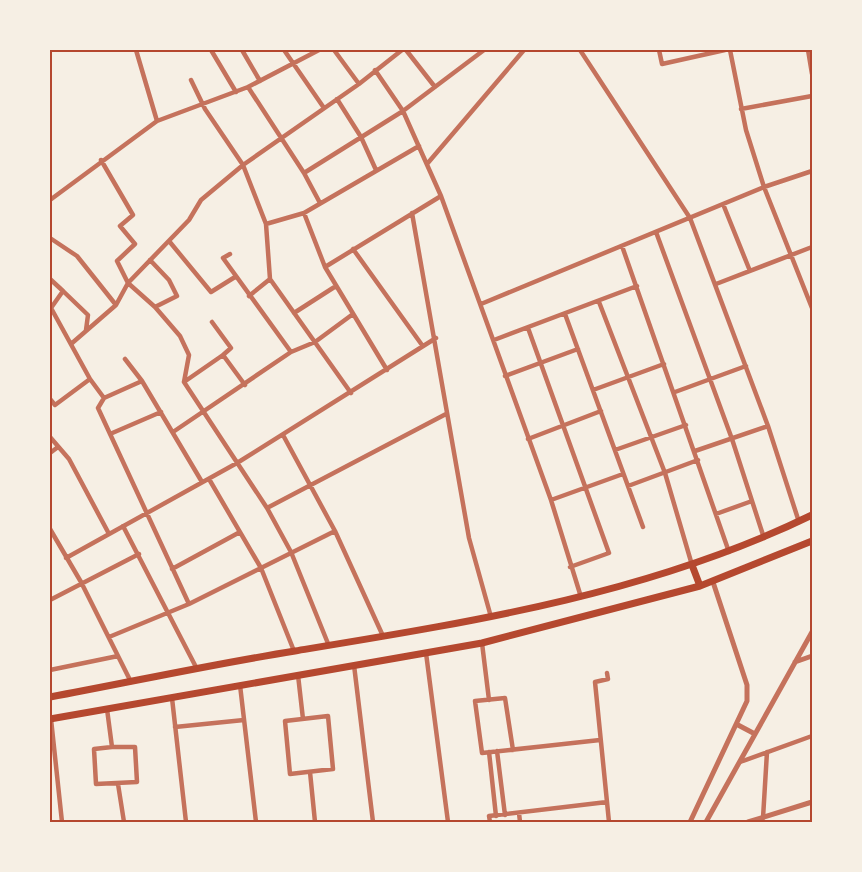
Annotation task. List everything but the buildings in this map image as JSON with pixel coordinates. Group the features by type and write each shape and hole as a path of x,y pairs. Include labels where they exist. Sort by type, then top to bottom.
{"main road":[{"path":"50,697 491,617 581,597 693,565 764,538 813,515"},
{"path":"50,719 482,643 713,582 813,541"},
{"path":"693,565 700,586"}],"street":[{"path":"145,50 137,52 157,121"},
{"path":"211,50 236,92"},
{"path":"242,50 260,81"},
{"path":"284,50 324,108"},
{"path":"50,200 101,160 157,121 248,87 319,50"},
{"path":"334,50 359,84"},
{"path":"70,344 116,305 128,283 189,220 201,200 243,165 359,84 375,70 404,50 435,87"},
{"path":"304,173 403,111 484,50"},
{"path":"427,164 524,50"},
{"path":"580,50 690,218 768,426 799,522"},
{"path":"659,50 662,64 724,50"},
{"path":"730,50 741,109 764,187 813,308"},
{"path":"808,50 813,74"},
{"path":"375,70 403,111 441,196 551,500 581,597"},
{"path":"191,80 203,105 243,165 266,224 270,279 351,393"},
{"path":"248,87 304,173 320,203"},
{"path":"741,109 811,96 813,103"},
{"path":"337,99 360,137 376,170"},
{"path":"266,224 304,213 419,146"},
{"path":"101,160 133,215 120,226 135,244 117,261 128,283 155,307 180,336 189,355 184,382 267,508 291,552 329,646"},
{"path":"481,304 764,187 813,171"},
{"path":"325,267 441,196"},
{"path":"723,204 750,271"},
{"path":"304,213 325,267 387,370"},
{"path":"412,213 436,338 446,414 469,538 491,617"},
{"path":"656,232 732,439 764,538"},
{"path":"50,238 77,256 116,305"},
{"path":"169,241 211,292 235,277"},
{"path":"622,246 699,460 729,552"},
{"path":"716,284 813,247"},
{"path":"353,249 422,345"},
{"path":"230,254 223,258 291,352"},
{"path":"150,260 169,280 177,296 155,307"},
{"path":"50,279 88,315 86,330"},
{"path":"249,297 270,279"},
{"path":"294,313 336,286"},
{"path":"494,340 637,286"},
{"path":"63,291 51,308 90,379 104,398"},
{"path":"599,302 664,472 693,565"},
{"path":"173,432 291,352 315,342 353,314"},
{"path":"565,314 643,527"},
{"path":"184,382 231,348 212,322"},
{"path":"528,328 609,554 570,567"},
{"path":"66,558 108,532 149,514 283,435 436,338"},
{"path":"505,376 578,348"},
{"path":"224,355 245,385"},
{"path":"125,359 142,381 202,482"},
{"path":"593,390 664,364"},
{"path":"675,392 746,366"},
{"path":"50,399 54,405 90,379"},
{"path":"142,381 104,398 98,408 189,604"},
{"path":"528,439 601,411"},
{"path":"110,434 161,412"},
{"path":"267,508 446,414"},
{"path":"615,450 686,425"},
{"path":"695,451 768,426"},
{"path":"283,435 335,531 383,636"},
{"path":"50,436 69,459 108,532"},
{"path":"50,453 58,447"},
{"path":"628,486 699,460"},
{"path":"551,500 623,474"},
{"path":"209,479 261,568 294,651"},
{"path":"716,514 752,501"},
{"path":"123,525 197,669"},
{"path":"50,530 81,582 131,682"},
{"path":"109,637 189,604 335,531"},
{"path":"172,568 240,532"},
{"path":"50,600 139,554"},
{"path":"690,822 738,725 747,701 747,685 713,582"},
{"path":"706,822 813,632"},
{"path":"482,643 489,700"},
{"path":"426,653 448,821"},
{"path":"50,670 118,656"},
{"path":"795,662 813,656"},
{"path":"354,665 373,822"},
{"path":"608,672 608,679 595,682 609,822"},
{"path":"298,675 303,719"},
{"path":"240,685 256,822"},
{"path":"172,698 186,822"},
{"path":"513,750 505,698 475,701 482,753 513,750 600,740"},
{"path":"107,709 112,747"},
{"path":"328,716 333,770 290,774 285,721 303,719 328,716"},
{"path":"50,719 62,822"},
{"path":"175,727 244,720"},
{"path":"738,725 754,735"},
{"path":"740,762 813,736"},
{"path":"112,747 135,747 137,782 96,784 94,749 112,747"},
{"path":"497,751 505,814"},
{"path":"489,752 496,816"},
{"path":"763,818 767,752"},
{"path":"310,772 315,822"},
{"path":"118,784 124,822"},
{"path":"493,787 501,785"},
{"path":"490,822 489,816 607,802"},
{"path":"748,822 813,802"},
{"path":"519,813 520,822"}]}
